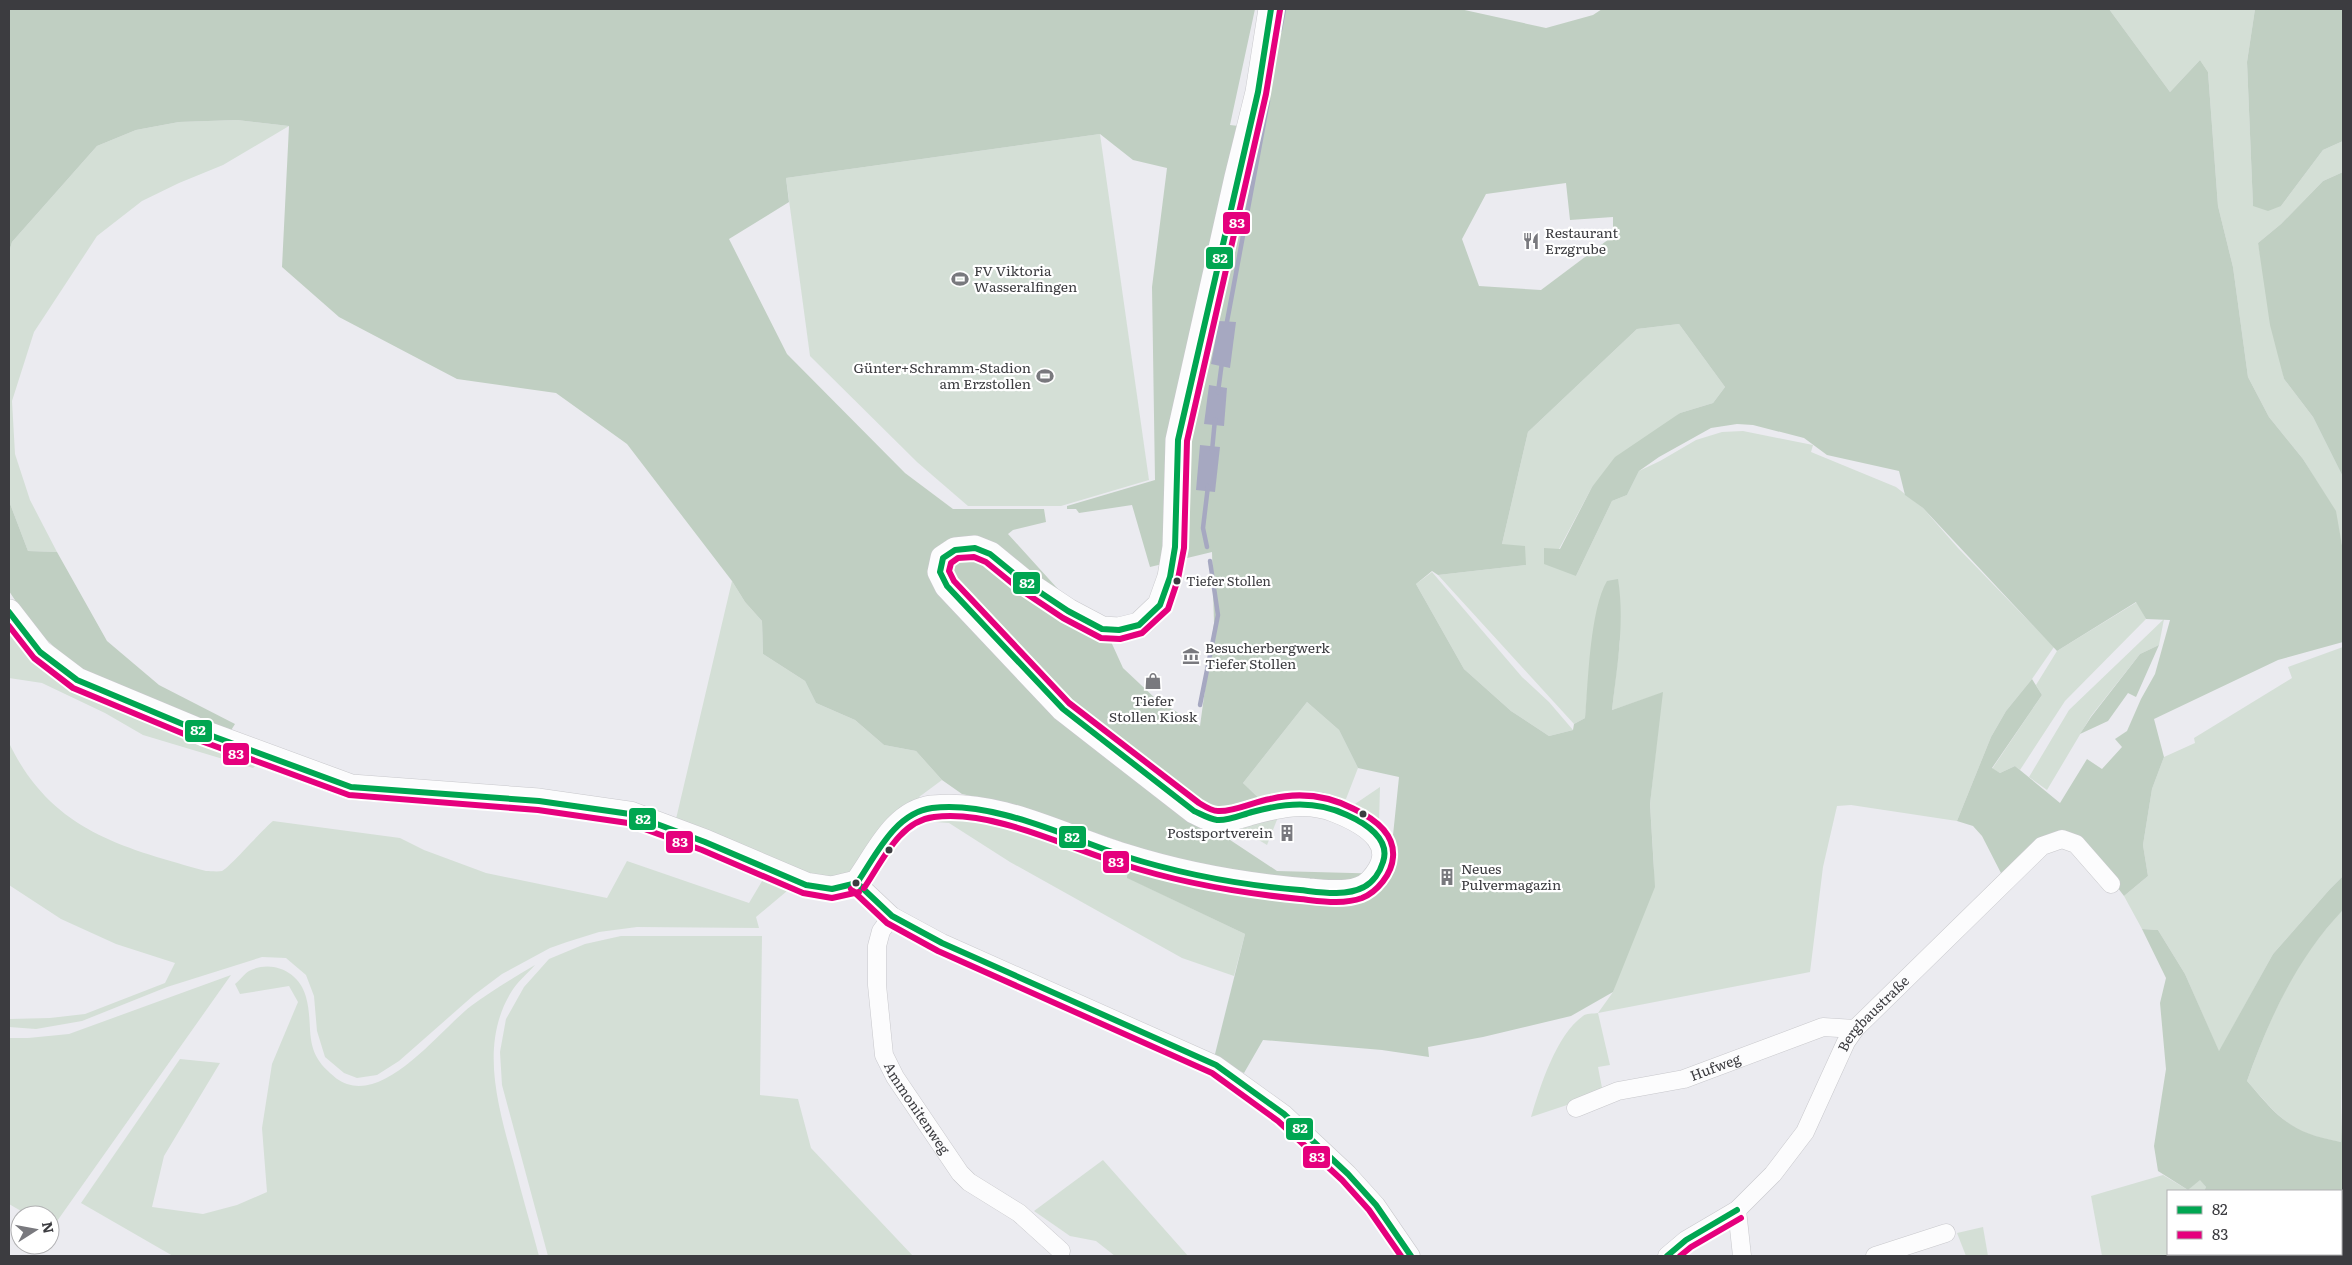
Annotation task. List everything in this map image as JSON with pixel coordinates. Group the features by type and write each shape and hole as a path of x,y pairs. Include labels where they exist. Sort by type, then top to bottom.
{"street":[{"path":"9,612 40,652 77,680 204,733 351,787 539,801 630,814 705,842 806,885 832,889 857,883 879,848 903,821 930,809 957,807 1022,819 1124,856 1178,871 1240,883 1337,893 1368,885 1380,872 1384,857 1382,840 1366,824 1335,809 1305,802 1281,804 1216,820 1194,811 1063,709 947,586 940,572 943,558 955,550 975,548 990,554 1023,581 1068,611 1102,629 1120,630 1138,625 1160,605 1170,578 1175,547 1178,440 1236,176 1258,92 1271,9"},
{"name":"Bergbaustraße","path":"1667,1256 1686,1240 1736,1210 1773,1174 1804,1132 1846,1042 1855,1029 2042,846 2062,839 2076,844 2111,884"},
{"path":"857,883 892,916 942,943 1216,1065 1231,1074 1284,1114 1348,1174 1376,1205 1411,1256"},
{"name":"Ammonitenweg","path":"892,916 881,932 876,946 877,985 884,1055 895,1077 960,1173 969,1182 1019,1213 1062,1251"},
{"name":"Hufweg","path":"1576,1108 1618,1091 1684,1079 1823,1027 1855,1029"},
{"path":"1736,1210 1742,1256"},
{"path":"1875,1256 1946,1233"}],"shaded area":[{"path":"2109,9 2255,9 2247,62 2253,206 2281,206 2323,150 2343,141 2343,172 2323,181 2281,224 2258,243 2284,379 2313,417 2343,477 2343,551 2335,511 2303,459 2269,417 2248,377 2233,267 2218,206 2208,72 2200,60 2170,92"},
{"path":"237,120 289,126 223,165 142,201 97,236 34,332 12,401 15,454 30,500 57,552 28,551 9,501 9,252 12,242 97,146 136,130 179,122"},
{"name":"FV Viktoria Wasseralfingen","path":"1100,134 1149,480 1061,506 968,506 917,462 810,356 786,178"},
{"path":"1679,324 1725,387 1713,403 1680,413 1592,487 1559,549 1576,576 1612,501 1627,495 1639,471 1696,440 1722,432 1743,431 1813,445 1811,452 1896,487 1923,508 1958,548 2054,647 2032,679 2006,711 1991,737 1957,821 1851,805 1837,806 1823,867 1810,972 1598,1013 1613,992 1654,869 1650,804 1662,693 1612,710 1620,640 1591,650 1585,718 1574,724 1438,575 1526,565 1502,544 1528,432 1637,329"},
{"path":"1432,572 1522,677 1549,702 1573,730 1549,736 1511,711 1464,669 1416,584"},
{"path":"732,581 745,602 762,621 763,654 805,681 816,703 855,720 884,745 916,751 942,780 919,797 921,804 855,872 819,881 676,819"},
{"path":"2137,602 2146,619 2065,701 2020,770 2015,766 2000,773 1992,769 2042,695 2036,685 2057,651"},
{"path":"2164,619 2159,645 2140,654 2091,716 2047,790 2029,777 2069,710"},
{"path":"9,622 19,638 260,761 253,768 143,735 105,713 42,683 9,678"},
{"path":"2343,647 2343,876 2273,954 2219,1052 2185,974 2158,930 2142,929 2124,896 2148,876 2143,845 2152,789 2164,757 2195,743 2194,738 2292,678 2288,667"},
{"path":"1307,702 1339,730 1358,768 1346,799 1324,796 1266,805 1243,783"},
{"path":"9,743 26,772 45,796 67,815 91,831 145,853 206,871 222,871 273,821 400,838 424,850 486,873 607,898 627,861 749,903 765,876 793,886 756,917 759,928 637,927 599,932 550,948 502,974 474,995 399,1061 377,1075 357,1078 344,1073 325,1057 317,1031 314,996 306,975 286,958 262,957 167,987 82,1021 36,1029 9,1027 9,1019 50,1018 85,1014 165,983 175,963 116,944 61,919 9,885"},
{"path":"1380,787 1379,823 1349,808"},
{"path":"1280,812 1267,845 1239,828"},
{"path":"944,814 961,815 1129,864 1128,878 1245,934 1234,976 1182,958 1010,862 949,823 935,822"},
{"path":"2343,910 2341,1142 2297,1129 2278,1115 2247,1081 2265,1035 2286,990 2311,948"},
{"path":"621,936 762,936 760,1095 798,1099 811,1148 913,1256 548,1256 502,1085 500,1052 506,1019 524,987 549,959 585,944"},
{"path":"535,965 512,990 501,1014 495,1035 494,1057 498,1100 539,1256 173,1256 81,1203 180,1059 220,1063 164,1156 152,1207 203,1214 237,1205 267,1192 262,1128 272,1064 298,1002 289,986 240,994 235,984 249,971 267,966 276,967 284,970 298,981 306,997 312,1045 315,1054 332,1075 342,1082 363,1086 380,1081 397,1072 414,1059 471,1006"},
{"path":"231,975 60,1217 60,1205 9,1204 9,1038 69,1034"},
{"path":"1598,1013 1610,1065 1598,1067 1603,1093 1531,1117 1539,1091 1557,1048 1573,1025 1584,1015"},
{"path":"1103,1160 1188,1256 1115,1256 1096,1241 1070,1236 1034,1211"},
{"path":"2163,1175 2188,1190 2167,1190 2167,1255 2215,1256 2102,1256 2091,1196"},
{"path":"2200,1179 2206,1187 2204,1190 2188,1190"},
{"path":"1983,1227 1988,1256 1966,1256 1957,1233"}],"green space":[{"path":"9,9 1255,9 1230,125 1264,129 1279,20 1268,9 1460,9 1546,28 1593,15 1602,9 2109,9 2170,92 2200,60 2208,72 2218,206 2233,267 2248,377 2269,417 2303,459 2336,511 2343,551 2343,642 2278,660 2154,719 2164,757 2152,789 2143,845 2148,876 2124,896 2108,875 2063,834 2003,877 1982,836 1973,826 1957,821 1991,737 2006,711 2032,679 2042,695 1992,768 2000,773 2015,766 2060,803 2087,759 2102,769 2122,747 2115,739 2127,731 2141,699 2155,674 2170,620 2146,619 2136,602 2057,651 1923,508 1905,495 1899,471 1827,455 1804,438 1753,425 1737,424 1711,428 1659,457 1639,471 1627,495 1612,501 1576,576 1544,564 1544,548 1560,549 1592,487 1615,457 1680,413 1713,403 1725,387 1679,324 1637,329 1528,432 1502,544 1525,546 1526,565 1438,575 1432,571 1416,584 1464,669 1511,711 1549,736 1573,730 1574,724 1585,718 1593,627 1597,609 1601,593 1607,581 1618,579 1621,612 1612,710 1663,692 1650,804 1655,887 1613,992 1571,1016 1483,1037 1428,1047 1429,1057 1382,1050 1263,1040 1244,1073 1214,1058 1245,934 1127,878 1130,845 1022,807 962,794 942,780 916,751 884,745 855,720 816,703 805,681 763,654 762,621 745,602 732,581 627,444 556,393 457,379 339,317 282,267 289,126 237,120 179,122 136,130 97,146 12,242 9,252","holes":["1100,134 1133,160 1167,168 1152,287 1155,480 1067,506 1067,509 1076,509 1079,513 1132,505 1150,567 1212,552 1214,623 1200,726 1157,700 1123,668 1108,635 1067,599 1008,534 1013,530 1046,522 1044,509 953,509 905,473 787,354 729,239 789,202 786,178","1566,183 1570,220 1613,217 1613,236 1541,290 1479,286 1462,239 1486,194","1307,702 1339,730 1358,768 1399,777 1389,874 1277,871 1206,824 1266,805 1243,783"]},
{"path":"2255,9 2343,9 2343,141 2323,150 2281,206 2268,211 2253,206 2247,62"},
{"path":"2343,172 2343,477 2313,417 2284,379 2270,325 2258,243 2281,224 2323,181"},
{"path":"9,501 28,551 57,552 107,641 159,685 235,724 228,735 82,673 32,626 9,591"},
{"path":"2159,645 2136,697 2128,693 2108,721 2080,734 2140,654"},
{"path":"2343,876 2343,910 2312,948 2286,990 2265,1035 2247,1081 2268,1105 2287,1122 2309,1134 2341,1142 2343,1071 2343,1256 2252,1256 2342,1255 2342,1190 2204,1190 2206,1187 2200,1180 2188,1190 2158,1171 2154,1146 2166,1069 2160,1003 2166,978 2142,929 2158,930 2185,974 2219,1051 2273,954"}],"water":[{"path":"1219,321 1236,322 1230,368 1211,364"},
{"path":"1209,385 1227,388 1224,426 1204,424"},
{"path":"1200,445 1220,447 1215,492 1196,490"}],"waterway":[{"path":"1280,30 1284,9"},
{"path":"1226,327 1268,101"},
{"path":"1218,392 1222,362"},
{"path":"1212,451 1215,419"},
{"path":"1207,547 1203,528 1208,486"},
{"path":"1200,705 1218,615 1210,561"}],"transit line":[{"name":"82","path":"857,883 879,848 897,827 907,818 919,812 941,807 969,808 1005,815 1145,862 1211,878 1255,885 1324,893 1349,892 1367,885 1373,880 1380,869 1384,854 1380,839 1361,822 1335,810 1312,805 1288,805 1221,820 1211,819 1194,811 1063,709 947,586 940,572 943,558 955,550 975,548 990,554 1023,581 1068,611 1102,629 1119,630 1139,625 1160,605 1170,577 1175,547 1178,440 1258,92 1271,9"},
{"name":"83","path":"864,888 901,834 922,820 943,816 970,817 1019,828 1107,859 1166,877 1278,897 1331,902 1355,900 1368,895 1378,887 1390,870 1393,848 1387,834 1368,817 1344,804 1302,795 1264,800 1224,811 1213,810 1199,803 1069,703 954,581 949,571 951,563 958,558 974,557 986,562 1018,588 1063,618 1101,638 1120,639 1142,633 1168,609 1178,579 1184,548 1187,441 1266,94 1280,10"},
{"name":"82","path":"9,612 40,652 77,680 204,733 351,787 539,801 630,814 705,842 806,885 832,889 857,883"},
{"name":"83","path":"9,626 34,658 73,688 201,741 349,795 538,810 628,823 702,850 803,893 832,898 859,892"},
{"name":"82","path":"857,883 892,916 942,943 1216,1065 1284,1114 1348,1174 1376,1205 1411,1256"},
{"name":"83","path":"851,889 887,923 938,951 1212,1073 1278,1121 1342,1180 1369,1210 1401,1256"},
{"name":"82","path":"1667,1256 1686,1240 1737,1210"},
{"name":"83","path":"1680,1256 1691,1247 1741,1218"}],"place":[{"name":"Restaurant Erzgrube","path":"1531,241"},
{"name":"FV Viktoria Wasseralfingen","path":"960,279"},
{"name":"Günter+Schramm-Stadion am Erzstollen","path":"1045,376"},
{"name":"Tiefer Stollen","path":"1177,581"},
{"name":"Besucherbergwerk Tiefer Stollen","path":"1191,656"},
{"name":"Tiefer Stollen Kiosk","path":"1153,681"},
{"name":"Postsportverein","path":"1287,833"},
{"name":"Neues Pulvermagazin","path":"1447,877"}]}
